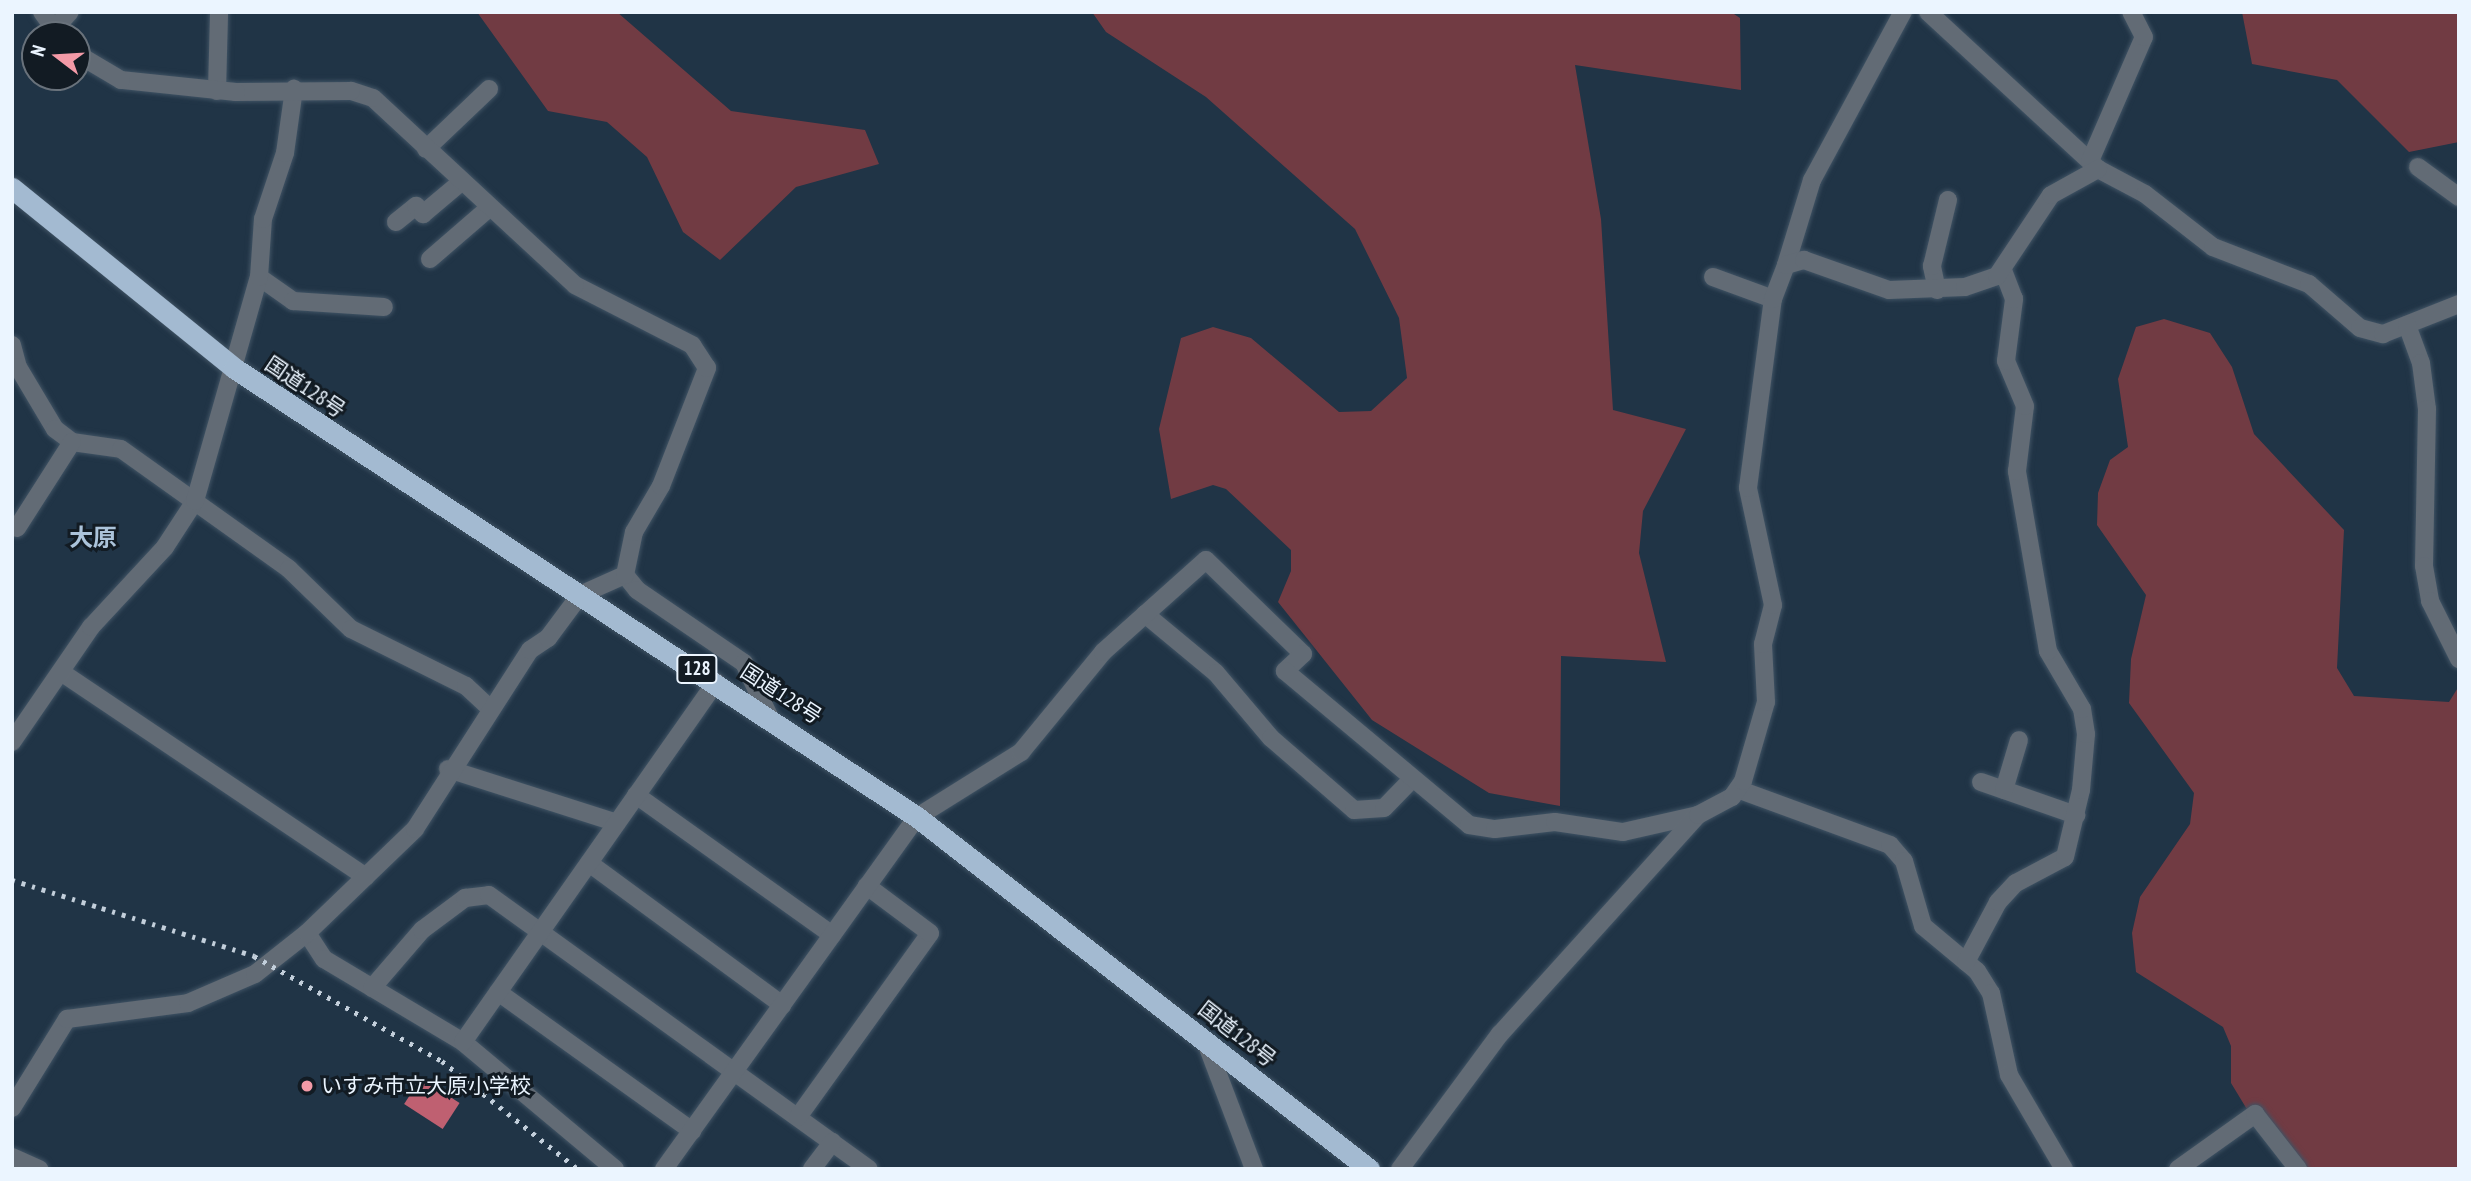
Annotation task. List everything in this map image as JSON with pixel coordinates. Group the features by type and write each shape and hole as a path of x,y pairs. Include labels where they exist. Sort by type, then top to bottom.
{"highway":[{"name":"国道128号","path":"12,188 234,368 769,716 917,817 1369,1169"}],"street":[{"path":"217,91 219,12"},
{"path":"1400,1169 1500,1034 1698,815 1740,790 1766,702 1763,644 1773,605 1748,488 1773,299 1812,180 1903,12"},
{"path":"1928,12 2094,165 2145,194 2213,247 2309,284 2360,328 2384,334 2458,304"},
{"path":"1786,265 1804,260 1889,290 1965,287 2003,270 2051,195 2094,165 2144,37 2131,12"},
{"path":"91,62 121,80 217,91 294,89 373,98 488,209 582,290 681,339 706,360 661,486 634,532 625,575"},
{"path":"12,742 61,672 195,501 259,277 263,219 285,153 294,89"},
{"path":"426,149 489,89"},
{"path":"2417,167 2459,197"},
{"path":"396,222 416,206 423,214 461,182"},
{"path":"1937,290 1932,266 1948,200"},
{"path":"430,259 488,209"},
{"path":"1966,962 1998,902 2016,883 2065,857 2076,815 2086,734 2082,709 2048,651 2017,471 2025,406 2006,361 2014,299 2003,270"},
{"path":"259,277 293,301 384,307"},
{"path":"1713,277 1773,299"},
{"path":"2407,325 2421,363 2427,409 2424,566 2430,601 2459,659"},
{"path":"13,351 49,421 72,442 121,449 289,569 351,629 466,686 490,708"},
{"path":"17,528 72,442"},
{"path":"664,1169 917,817 1021,752 1077,682 1145,614 1206,560 1303,654 1285,671 1410,781 1469,825 1495,829 1555,822 1623,832 1698,815"},
{"path":"13,1102 67,1019 188,1003 255,974 307,933 415,829 448,769 530,650 548,638 580,595 625,575"},
{"path":"625,575 637,590 744,663 769,716"},
{"path":"1145,614 1216,673 1271,737 1354,810 1384,808 1410,781"},
{"path":"61,672 366,877"},
{"path":"463,1042 716,682"},
{"path":"2004,790 2019,740"},
{"path":"448,769 617,823"},
{"path":"1981,782 2076,815"},
{"path":"1740,790 1890,845 1905,860 1923,926 1966,962 1991,993 2009,1075 2064,1169"},
{"path":"636,796 832,935"},
{"path":"589,863 782,1005"},
{"path":"798,1117 930,933 867,886"},
{"path":"372,988 422,930 465,898 489,895 542,930 869,1169"},
{"path":"307,933 324,959 463,1042 615,1169"},
{"path":"498,992 692,1131"},
{"path":"1205,1040 1254,1169"},
{"path":"2178,1169 2255,1114 2298,1169"},
{"path":"813,1169 832,1142"},
{"path":"12,1157 39,1169"}],"shaded area":[{"path":"477,12 617,12 731,111 865,130 879,164 796,187 720,260 683,232 647,157 607,122 548,111"},
{"path":"1092,12 1731,12 1740,18 1741,90 1575,65 1601,219 1613,410 1686,429 1643,511 1639,553 1666,662 1561,656 1560,806 1489,793 1372,720 1278,602 1291,571 1291,550 1226,489 1213,485 1171,499 1159,429 1181,338 1213,327 1251,338 1339,412 1371,411 1407,378 1399,318 1355,229 1206,97 1106,32"},
{"path":"2242,12 2459,12 2459,142 2409,152 2337,80 2252,64"},
{"path":"2164,319 2210,333 2232,367 2254,434 2344,530 2337,668 2354,696 2449,702 2459,686 2459,1169 2309,1169 2297,1163 2265,1139 2231,1083 2231,1046 2223,1027 2136,972 2132,933 2140,897 2190,824 2194,793 2129,703 2131,659 2146,595 2097,525 2098,493 2110,460 2128,447 2118,379 2136,327"},
{"path":"421,1078 460,1103 443,1129 404,1104"}],"railway":[{"path":"12,880 254,956 442,1061 578,1169"}],"place":[{"name":"いすみ市立大原小学校","path":"307,1086"}],"district":[{"name":"大原","path":"93,538"}]}
